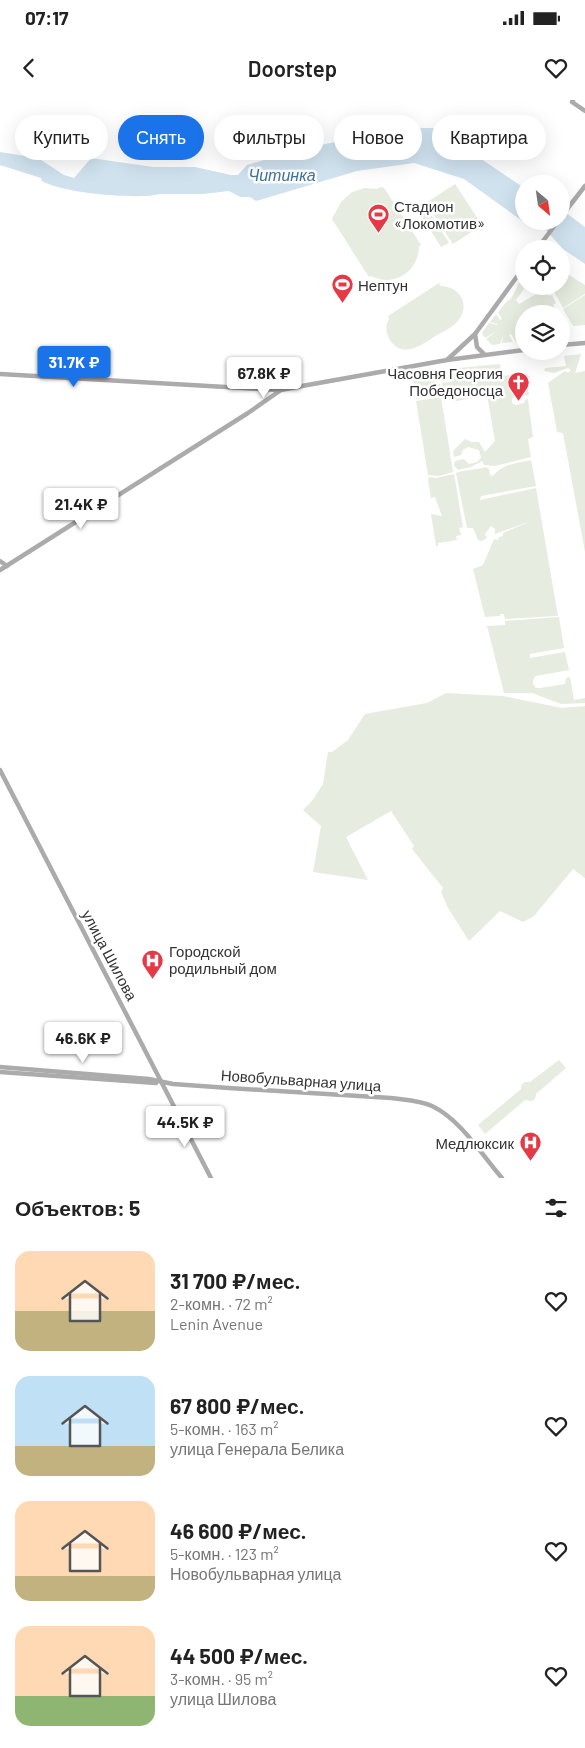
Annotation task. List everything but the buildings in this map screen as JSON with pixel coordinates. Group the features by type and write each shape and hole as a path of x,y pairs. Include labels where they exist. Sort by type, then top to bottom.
{"main road":[{"path":"572,101 585,111"},
{"path":"570,205 585,186"},
{"path":"544,240 552,230"},
{"path":"447,360 475,334 515,279"},
{"path":"475,334 477,348 484,354"},
{"path":"570,344 585,343"},
{"path":"0,374 281,390 447,360 515,351"},
{"path":"0,570 248,413 281,390"},
{"path":"0,561 7,566"},
{"name":"улица Шилова","path":"0,770 211,1178"},
{"name":"Новобульварная улица","path":"0,1067 149,1079 162,1082 230,1088 390,1098 418,1102 437,1109 464,1133 502,1178"},
{"name":"Новобульварная улица","path":"0,1072 151,1083 162,1082"}],"shaded area":[{"path":"455,184 482,225 453,244 426,203"},
{"name":"Стадион «Локомотив»","path":"365,188 377,189 384,188 421,245 419,246 415,263 410,270 404,275 388,280 369,277 332,219 341,202 352,192"},
{"path":"428,210 449,243 441,247 421,215"},
{"path":"570,276 585,285 585,294 568,305 561,305 556,295 570,295"},
{"path":"439,283 440,286 459,293 464,304 461,317 452,327 419,346 407,350 395,346 387,332 388,316"},
{"path":"515,290 515,295 520,295 516,300 519,304 535,295 552,295 556,303 553,305 515,305 515,340 511,334 509,335 513,342 502,343 503,335 500,344 492,345 486,339 497,331 485,338 482,333 489,323 497,325 490,322 496,314 500,320 502,319 498,312 511,298"},
{"path":"585,295 585,325 573,326 570,321 569,305"},
{"path":"581,354 575,373 585,371 585,552 563,433 557,432 548,383 565,371 568,373 571,370 568,368 554,373 544,371 545,368 566,366 565,360 570,360 570,355"},
{"path":"500,364 502,376 525,373 531,378 525,378 526,389 529,394 527,396 523,394 515,395 512,403 516,405 524,403 528,399 533,437 528,439 531,457 495,466 484,465 482,461 471,467 458,470 454,466 455,461 464,459 469,464 477,462 481,458 479,450 468,447 463,450 461,455 454,457 453,451 465,439 479,442 485,452 495,441 487,395 457,401 444,399 442,383 451,382 449,369"},
{"path":"435,372 436,384 440,384 441,395 416,399 412,375"},
{"path":"441,397 453,472 439,476 428,475 416,401"},
{"path":"531,460 536,486 481,496 480,500 536,488 558,616 505,619 504,614 500,614 500,616 485,617 473,569 483,565 494,539 498,540 499,537 503,536 503,533 531,521 495,534 495,529 491,526 485,534 487,538 482,541 478,540 473,528 467,528 456,473 486,467 489,469 490,475 493,476 506,466"},
{"path":"454,474 463,527 459,528 461,535 456,536 457,540 438,543 438,546 436,546 431,514 442,516 435,497 431,498 428,479 429,477 436,478"},
{"path":"559,617 564,648 530,654 530,658 565,652 569,670 536,676 533,683 536,688 565,684 566,678 570,677 574,700 585,698 585,703 561,704 532,693 504,693 487,626 505,625 505,621"},
{"path":"446,693 503,696 562,708 585,706 585,878 573,869 534,916 523,922 500,911 469,941 448,908 441,892 443,888 412,849 414,846 391,811 346,837 368,880 313,872 321,826 303,810 312,801 323,784 328,752 332,752 348,740 365,714 427,703"},
{"path":"559,1060 566,1068 536,1094 535,1099 532,1101 525,1100 485,1134 478,1125 521,1089 522,1084 530,1082"}],"water":[{"name":"Читинка","path":"422,128 432,128 432,160 483,160 515,182 515,216 464,179 414,163 357,171 256,201 250,197 240,197 229,191 149,196 118,196 82,192 52,185 42,181 41,178 0,165 0,152 15,154 15,160 41,160 64,175 74,178 89,160 105,160 153,167 195,167 238,175 247,165 264,160 324,160 324,144 334,142 334,160 422,160"},
{"name":"Читинка","path":"570,216 585,227 585,264 570,254 570,240 555,240 546,230 570,230"}],"place":[{"name":"Стадион «Локомотив»","path":"378,234"},
{"name":"Нептун","path":"342,304"},
{"name":"Часовня Георгия Победоносца","path":"519,401"},
{"name":"Городской родильный дом","path":"153,979"},
{"name":"Медлюксик","path":"530,1162"}]}
